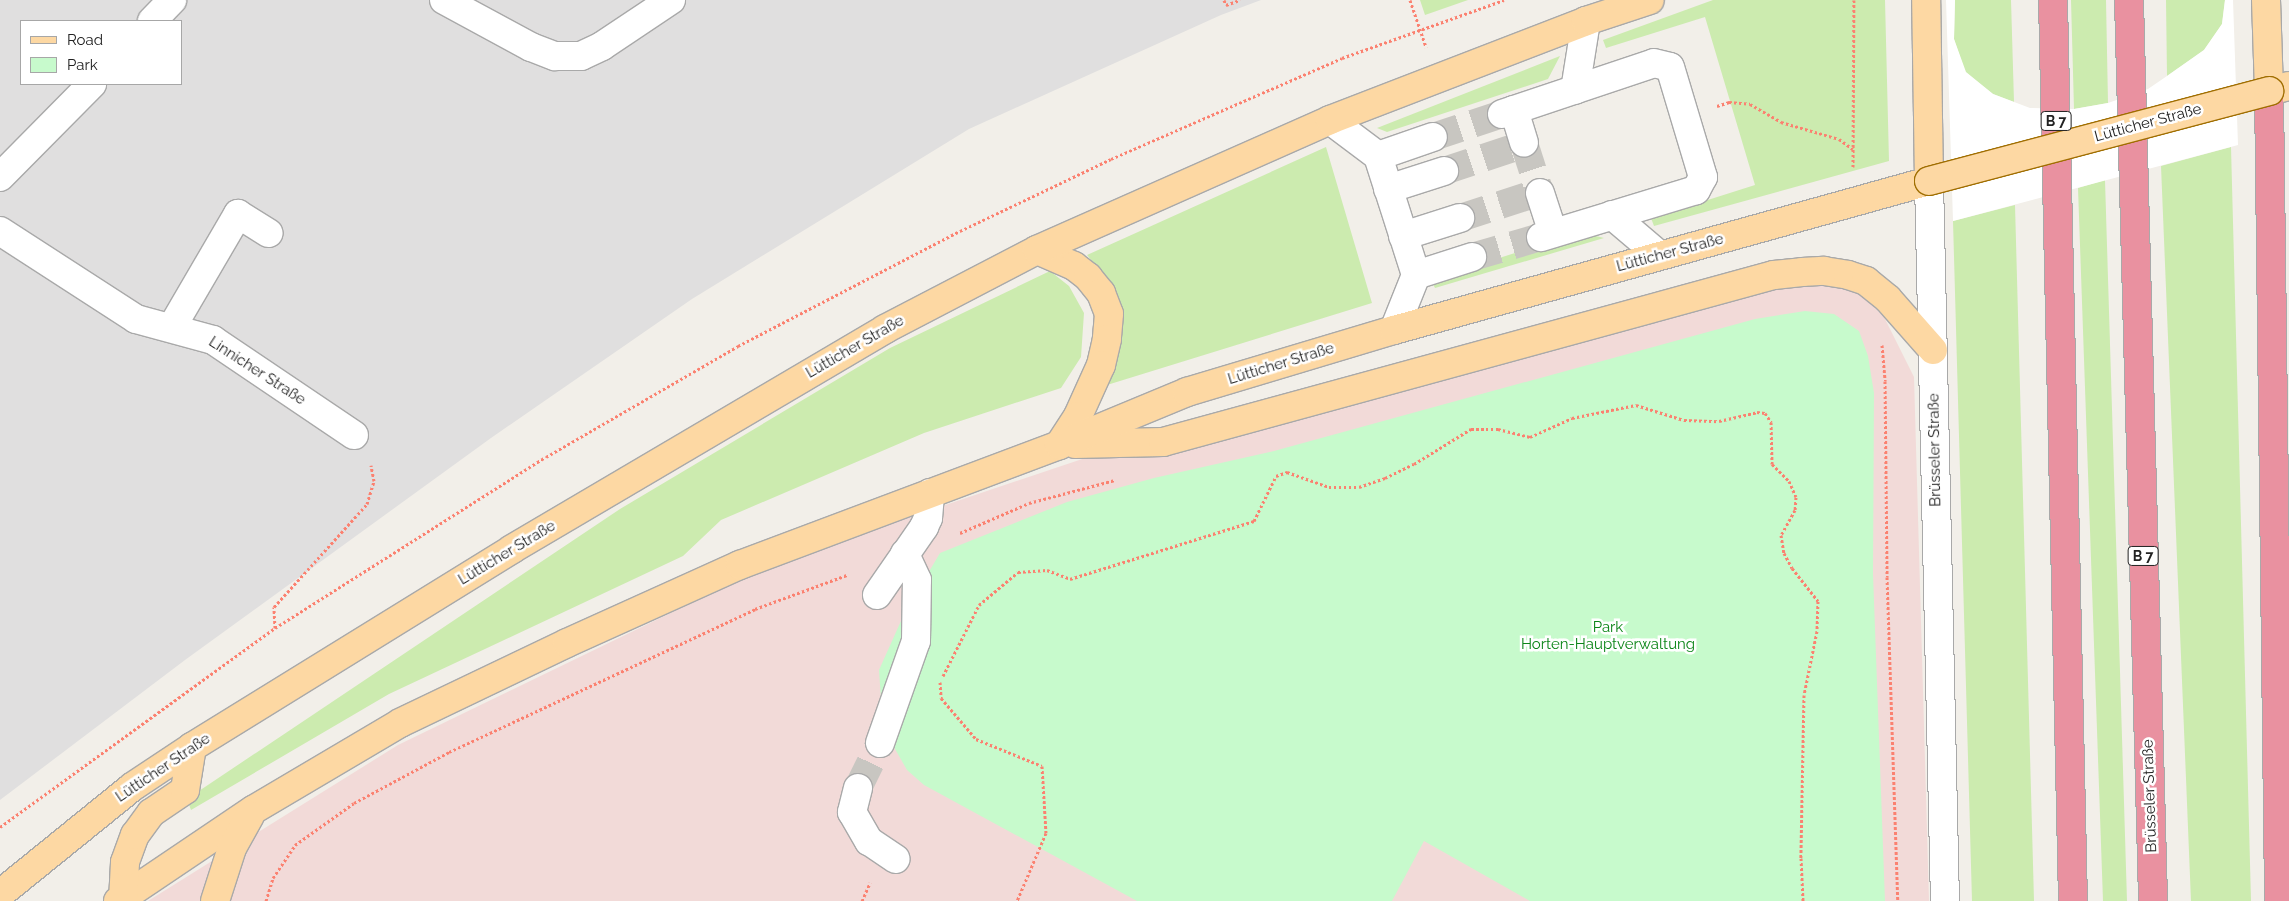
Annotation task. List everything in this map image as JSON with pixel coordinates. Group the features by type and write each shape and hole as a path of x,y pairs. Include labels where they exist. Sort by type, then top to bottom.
{"highway":[{"name":"B 7","path":"2053,0 2073,901"},
{"name":"Brüsseler Straße","path":"2129,0 2153,901"},
{"path":"2279,88 2279,901"}],"main road":[{"name":"Lütticher Straße","path":"0,894 132,787 192,747 512,549 868,339 1037,250 1330,120 1586,21 1650,0"},
{"name":"Brüsseler Straße","path":"1926,0 1929,181"},
{"path":"2266,0 2279,88"},
{"name":"Lütticher Straße","path":"121,900 253,810 400,723 567,643 740,565 1059,445 1187,392 1394,330 1659,255 2279,88"},
{"path":"1037,250 1074,266 1088,276 1101,293 1109,314 1107,339 1101,365 1078,416 1059,445"},
{"path":"1059,445 1163,442 1774,276 1802,272 1824,271 1848,275 1866,282 1888,300 1933,350"},
{"path":"121,900 125,862 135,835 151,814 185,790 192,747"},
{"path":"215,901 232,848 253,810"}],"street":[{"path":"153,20 172,0"},
{"path":"444,0 531,47 555,56 581,56 602,46 671,0"},
{"path":"1575,90 1586,21"},
{"path":"1524,143 1508,112 1654,63 1670,67 1703,177 1696,190 1547,235 1540,193"},
{"path":"0,177 91,85"},
{"path":"1330,120 1378,156 1416,275 1394,330"},
{"path":"1378,156 1433,137"},
{"path":"1388,189 1444,171"},
{"name":"Brüsseler Straße","path":"1929,181 1945,901"},
{"path":"172,327 238,214 269,232"},
{"path":"1612,215 1659,255"},
{"path":"1403,236 1460,218"},
{"name":"Linnicher Straße","path":"0,231 136,319 172,327 213,340 354,435"},
{"path":"1416,275 1472,257"},
{"path":"877,595 928,518 930,493"},
{"path":"880,743 916,641 917,580 904,554"},
{"path":"858,788 852,812 869,840 896,859"}],"path":[{"path":"1224,0 1226,5 1240,0"},
{"path":"1410,0 1415,16"},
{"path":"0,826 274,628 563,447 738,346 960,231 1111,158 1342,58 1504,0"},
{"path":"1853,204 1854,0"},
{"path":"1729,102 1750,104 1781,122 1839,139 1853,150"},
{"path":"1881,342 1885,381 1887,577 1898,901"},
{"path":"1017,901 1046,833 1042,766 976,739 942,698 940,681 979,605 1018,572 1047,570 1070,579 1254,520 1276,476 1287,472 1330,488 1359,487 1385,478 1414,464 1471,429 1498,429 1530,437 1572,418 1636,405 1684,420 1719,421 1757,412 1765,413 1771,422 1772,464 1789,481 1796,497 1795,510 1781,535 1784,553 1792,568 1818,601 1817,631 1804,695 1801,858 1803,901"},
{"path":"274,628 274,607 367,504 374,481 369,453 354,435"},
{"path":"958,534 1029,503 1124,478"},
{"path":"266,901 273,878 295,845 354,804 449,752 755,609 848,575"}],"shaded area":[{"path":"0,0 1261,0 1221,15 969,129 692,299 491,438 185,660 0,800"},
{"name":"Park Horten-Hauptverwaltung","path":"1822,278 1857,289 1884,317 1914,377 1929,901 148,901 398,745 776,562 1109,450 1775,283"}],"green space":[{"path":"1420,0 1468,0 1425,15"},
{"path":"1713,0 1885,0 1889,161 1654,226 1651,218 1755,185 1705,17 1606,48 1603,40"},
{"path":"1955,0 2011,0 2014,102 1993,94 1965,72 1954,39"},
{"path":"2071,0 2106,0 2108,103 2074,109"},
{"path":"2166,0 2225,0 2222,24 2204,50 2167,76"},
{"path":"1560,56 1548,79 1387,132 1377,128"},
{"path":"1326,147 1372,303 1107,385 1118,349 1107,279 1087,255"},
{"path":"2231,147 2251,901 2191,901 2161,166"},
{"path":"2105,180 2127,901 2103,901 2078,188"},
{"path":"2015,205 2034,901 1972,901 1953,221"},
{"path":"1580,232 1604,238 1435,288 1431,280"},
{"path":"1050,271 1069,286 1084,313 1081,357 1061,388 924,433 721,520 683,556 389,694 191,810 187,799 620,509 890,348"},
{"name":"Park Horten-Hauptverwaltung","path":"1805,311 1834,314 1859,331 1868,356 1874,393 1873,574 1885,901 1530,901 1424,841 1392,901 1137,901 924,785 907,770 883,728 879,670 905,612 940,553 1067,502 1154,478 1274,451 1755,319"}],"pier":[{"path":"1946,0 1955,0 1954,39 1966,72 1993,94 2030,108 2074,109 2108,103 2148,89 2167,76 2204,50 2222,24 2225,0 2233,0 2238,145 1953,221"}],"tunnel":[{"path":"1433,137 1502,114"},
{"path":"1524,143 1540,193"},
{"path":"1444,171 1525,144"},
{"path":"1460,218 1540,192"},
{"path":"1472,257 1541,237"},
{"path":"858,788 880,743"}]}
